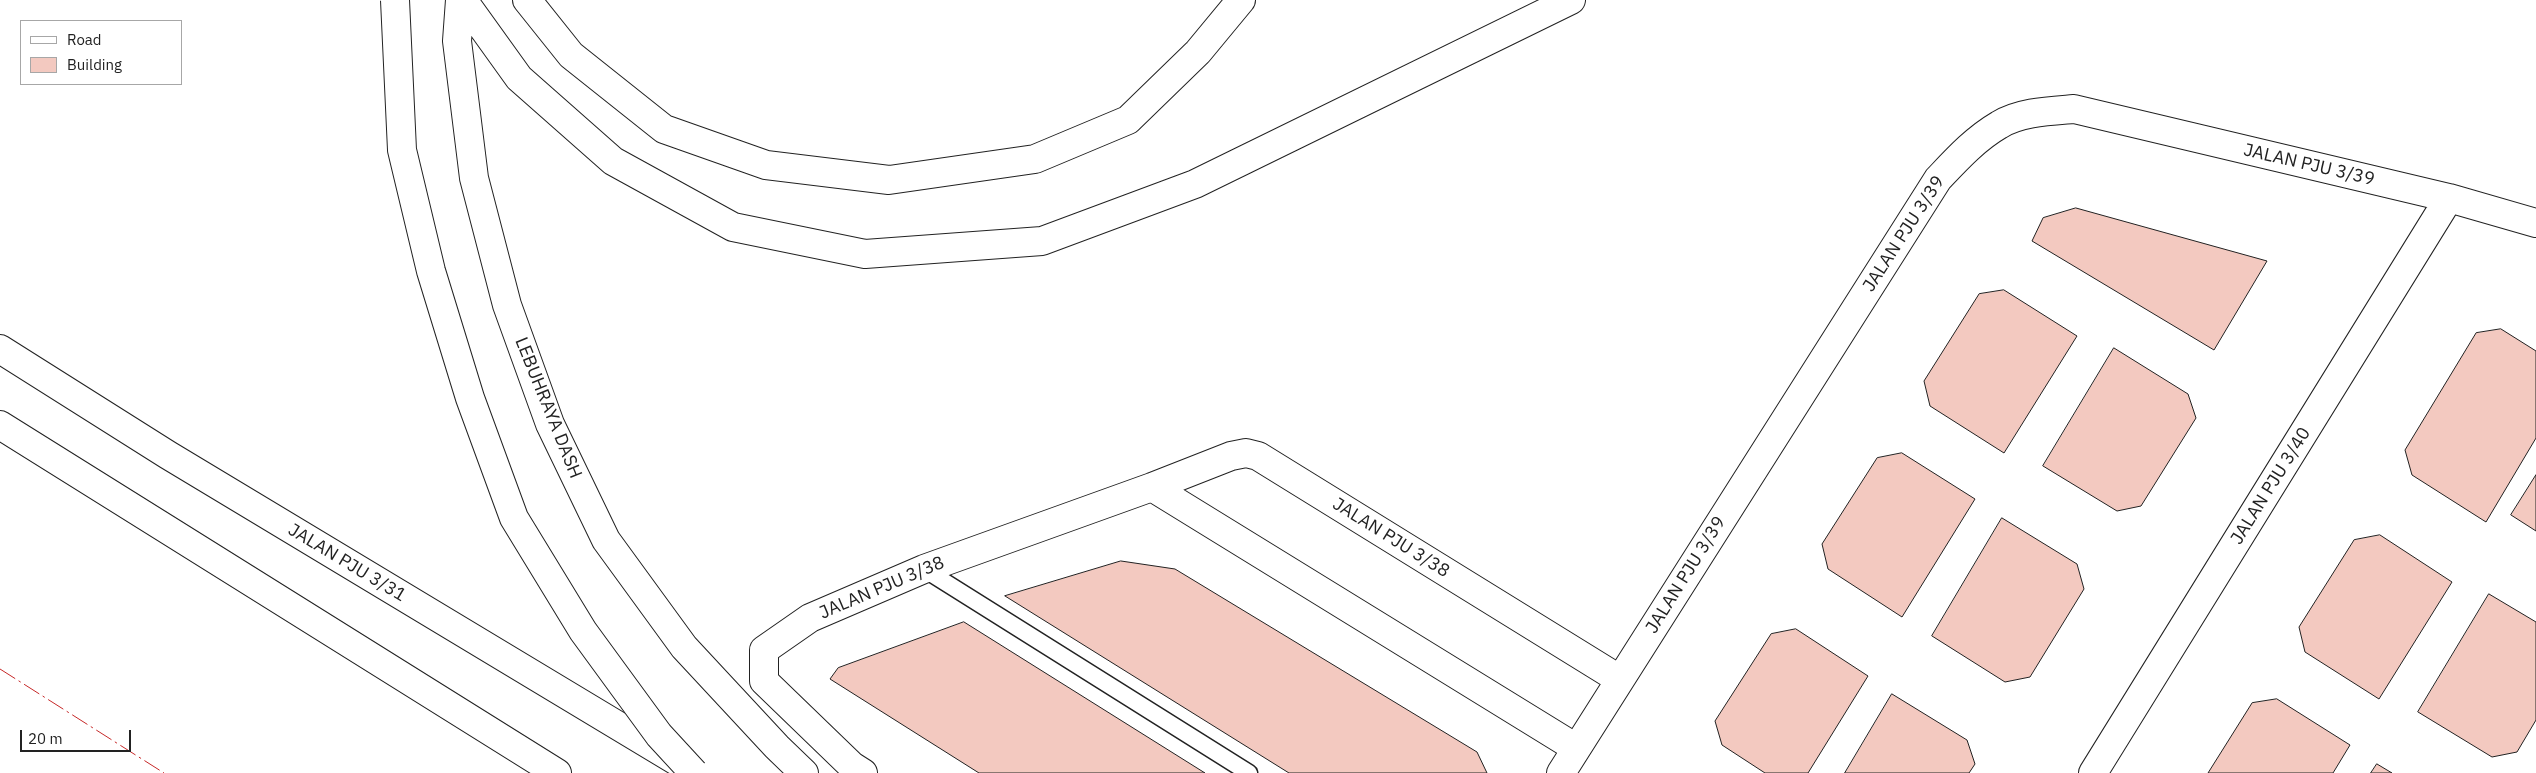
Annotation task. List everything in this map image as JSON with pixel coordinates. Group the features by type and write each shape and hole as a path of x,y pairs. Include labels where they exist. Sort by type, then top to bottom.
{"main road":[{"path":"395,0 402,150 431,272 470,398 514,518 583,631 659,735 695,773"},
{"path":"461,0 519,78 613,161 733,227 865,254 1042,241 1195,184 1571,0"},
{"name":"LEBUHRAYA DASH","path":"461,0 457,41 474,178 507,305 550,424 606,540 684,648 777,748 804,773"},
{"path":"527,0 571,55 664,128 766,165 888,180 1035,159 1128,120 1198,52 1241,0"},
{"name":"JALAN PJU 3/39","path":"1561,773 1938,179 1965,151 2000,124 2037,112 2074,109 2449,198 2536,223"},
{"name":"JALAN PJU 3/40","path":"2093,773 2449,198"},
{"name":"JALAN PJU 3/31","path":"0,349 168,455 695,773"},
{"path":"0,425 557,773"},
{"name":"JALAN PJU 3/38","path":"858,770 764,681 764,650 810,618 924,569 1152,487 1231,456 1246,453 1258,456 1619,679"},
{"path":"1152,487 1576,748"}],"lane":[{"path":"924,569 1250,773"}],"building":[{"path":"2076,208 2267,261 2214,350 2032,241 2043,218"},
{"path":"2004,290 2077,336 2004,453 1930,406 1924,381 1979,294"},
{"path":"2501,329 2536,351 2536,438 2486,522 2412,475 2405,450 2476,333"},
{"path":"2114,348 2188,394 2196,418 2141,506 2117,511 2043,466"},
{"path":"1902,453 1975,499 1902,617 1828,569 1822,544 1877,458"},
{"path":"2536,475 2536,531 2511,515"},
{"path":"2002,518 2077,564 2084,589 2030,677 2005,682 1932,636"},
{"path":"2380,535 2452,582 2379,699 2305,652 2299,627 2354,540"},
{"path":"1121,561 1175,569 1477,752 1487,773 1289,773 1005,596"},
{"path":"2489,594 2536,622 2536,720 2517,752 2492,757 2418,712"},
{"path":"964,622 1205,773 979,773 830,679 838,668"},
{"path":"1796,629 1868,676 1808,773 1765,773 1722,745 1715,721 1771,634"},
{"path":"1892,694 1967,740 1975,764 1969,773 1845,773"},
{"path":"2277,699 2350,745 2333,773 2208,773 2252,703"},
{"path":"2377,764 2392,773 2371,773"}],"power":[{"path":"0,669 164,773"}]}
